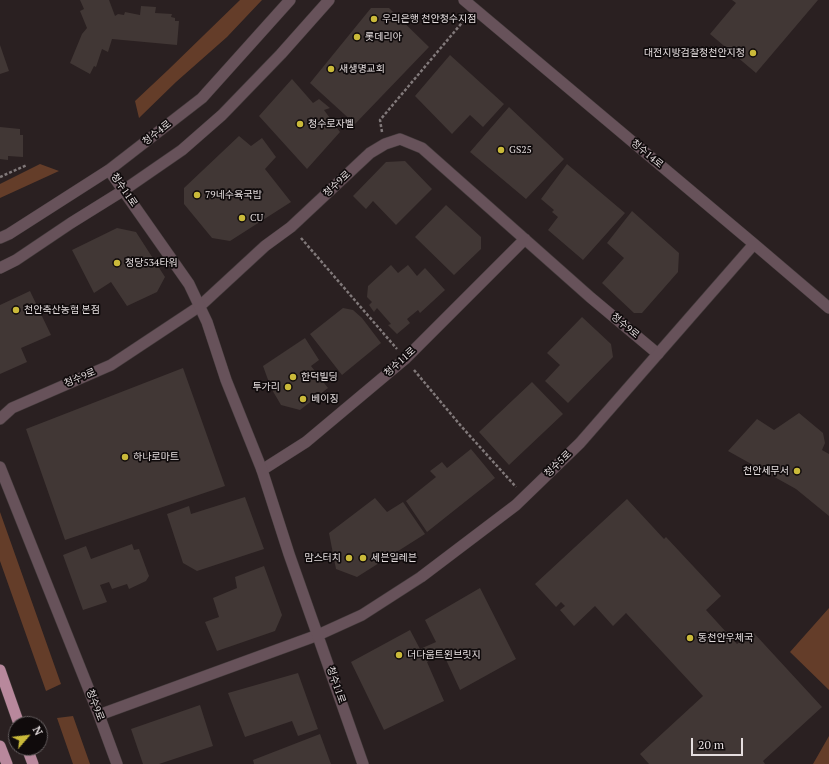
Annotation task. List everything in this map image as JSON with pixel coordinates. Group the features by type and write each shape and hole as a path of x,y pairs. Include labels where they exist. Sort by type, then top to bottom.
{"highway":[{"path":"0,670 16,716"},
{"path":"0,746 7,764"}],"street":[{"name":"청수4로","path":"0,238 9,234 109,170 202,98 290,0"},
{"path":"0,268 16,260 124,190 188,145 222,114 281,54 329,0"},
{"path":"283,50 336,0"},
{"name":"청수14로","path":"464,0 829,308"},
{"name":"청수9로","path":"0,419 12,408 111,365 200,306 265,246 291,227 370,153 385,144 400,139 422,148 590,297 658,354"},
{"name":"청수11로","path":"109,170 189,284 200,306 213,338 226,380 262,470 288,554 363,764"},
{"name":"청수11로","path":"262,470 306,442 405,359 525,238"},
{"name":"청수5로","path":"99,714 318,635 362,615 421,577 516,505 580,443 754,244"},
{"name":"청수9로","path":"0,467 99,714 117,764"}],"path":[{"path":"385,144 380,120 474,9"},
{"path":"0,177 27,164"}],"shaded area":[{"path":"240,0 262,0 227,37 176,82 139,118 135,101"},
{"path":"40,164 59,171 0,198 0,184"},
{"path":"0,512 61,684 46,691 0,561"},
{"path":"829,608 829,690 790,652"},
{"path":"73,716 90,764 73,764 57,718"},
{"path":"829,736 829,764 813,764"}],"building":[{"path":"80,0 109,0 115,16 118,14 124,15 125,12 140,15 141,6 156,7 155,13 172,14 171,17 175,18 175,21 179,21 177,45 112,39 108,52 102,49 96,67 94,66 90,74 70,63 82,34 87,28 80,11 84,9"},
{"name":"대전지방검찰청천안지청","path":"732,0 818,0 756,73 710,34 736,3"},
{"path":"371,8 389,8 429,47 355,124 310,83"},
{"path":"0,45 9,71 0,74"},
{"path":"450,55 504,104 483,127 470,115 452,134 415,96"},
{"name":"청수로자벨","path":"292,79 313,103 319,99 330,108 324,110 340,132 307,169 259,116"},
{"path":"509,107 564,159 526,199 470,152"},
{"path":"0,127 20,129 20,135 23,135 23,157 8,156 8,160 0,159"},
{"path":"239,136 251,146 262,138 276,157 265,169 291,202 230,241 212,238 184,204 184,188"},
{"path":"405,161 432,189 396,225 373,201 366,209 353,196 386,162"},
{"path":"567,164 625,213 583,260 548,230 558,217 552,212 554,210 541,199"},
{"path":"446,205 481,237 481,249 454,275 415,237"},
{"path":"632,211 679,253 678,272 642,313 634,313 602,283 624,258 607,243"},
{"name":"청당534타워","path":"117,228 136,232 165,277 157,292 127,306 111,282 94,293 72,250"},
{"path":"391,265 398,273 408,265 417,276 425,268 445,290 420,313 418,310 407,319 410,323 397,334 388,325 391,324 377,308 374,312 369,305 372,302 367,297 368,286"},
{"path":"30,291 51,335 21,348 27,362 0,374 0,305"},
{"path":"343,308 353,310 362,318 381,343 342,375 310,334"},
{"path":"582,317 611,344 613,357 568,403 545,381 560,365 547,353"},
{"name":"한덕빌딩","path":"305,338 319,360 311,366 328,388 300,410 281,405 271,388 263,366"},
{"name":"하나로마트","path":"183,368 225,486 65,540 26,429"},
{"path":"532,382 563,414 509,465 479,432"},
{"name":"천안세무서","path":"799,413 823,433 825,443 822,450 829,454 829,516 796,489 728,451 757,419 774,430"},
{"path":"471,449 495,478 427,532 406,501 436,477 430,471 442,462 447,468"},
{"path":"245,497 264,549 197,571 183,563 167,514 189,506 191,514"},
{"path":"375,498 387,512 403,502 425,534 357,577 336,569 329,533"},
{"name":"동천안우체국","path":"627,499 664,539 666,537 721,596 706,610 737,644 752,631 822,707 763,761 765,764 649,764 640,754 703,696 626,613 613,626 595,606 574,626 560,610 565,606 561,602 556,607 535,584"},
{"path":"132,544 134,550 139,549 149,576 146,581 129,589 127,584 112,589 109,582 100,585 107,602 83,610 63,555 86,546 91,559"},
{"path":"264,566 282,615 275,631 217,651 205,622 219,617 213,598 237,588 235,577"},
{"name":"더다움트윈브릿지","path":"480,588 516,659 460,690 442,651 427,662 444,701 384,730 351,662 410,630 420,649 436,642 425,620"},
{"path":"298,673 318,729 298,736 292,721 245,737 228,693"},
{"path":"200,705 213,746 159,764 143,764 131,729"},
{"path":"320,734 331,764 254,764 253,760"}],"place":[{"name":"우리은행 천안청수지점","path":"374,19"},
{"name":"롯데리아","path":"357,37"},
{"name":"대전지방검찰청천안지청","path":"753,53"},
{"name":"새생명교회","path":"331,69"},
{"name":"청수로자벨","path":"300,124"},
{"name":"GS25","path":"501,150"},
{"name":"79네수육국밥","path":"197,195"},
{"name":"CU","path":"242,218"},
{"name":"청당534타워","path":"117,263"},
{"name":"천안축산농협 본점","path":"16,310"},
{"name":"한덕빌딩","path":"293,377"},
{"name":"투가리","path":"288,387"},
{"name":"베이징","path":"303,399"},
{"name":"하나로마트","path":"125,457"},
{"name":"천안세무서","path":"797,471"},
{"name":"맘스터치","path":"349,558"},
{"name":"세븐일레븐","path":"363,558"},
{"name":"동천안우체국","path":"690,638"},
{"name":"더다움트윈브릿지","path":"399,655"}]}
